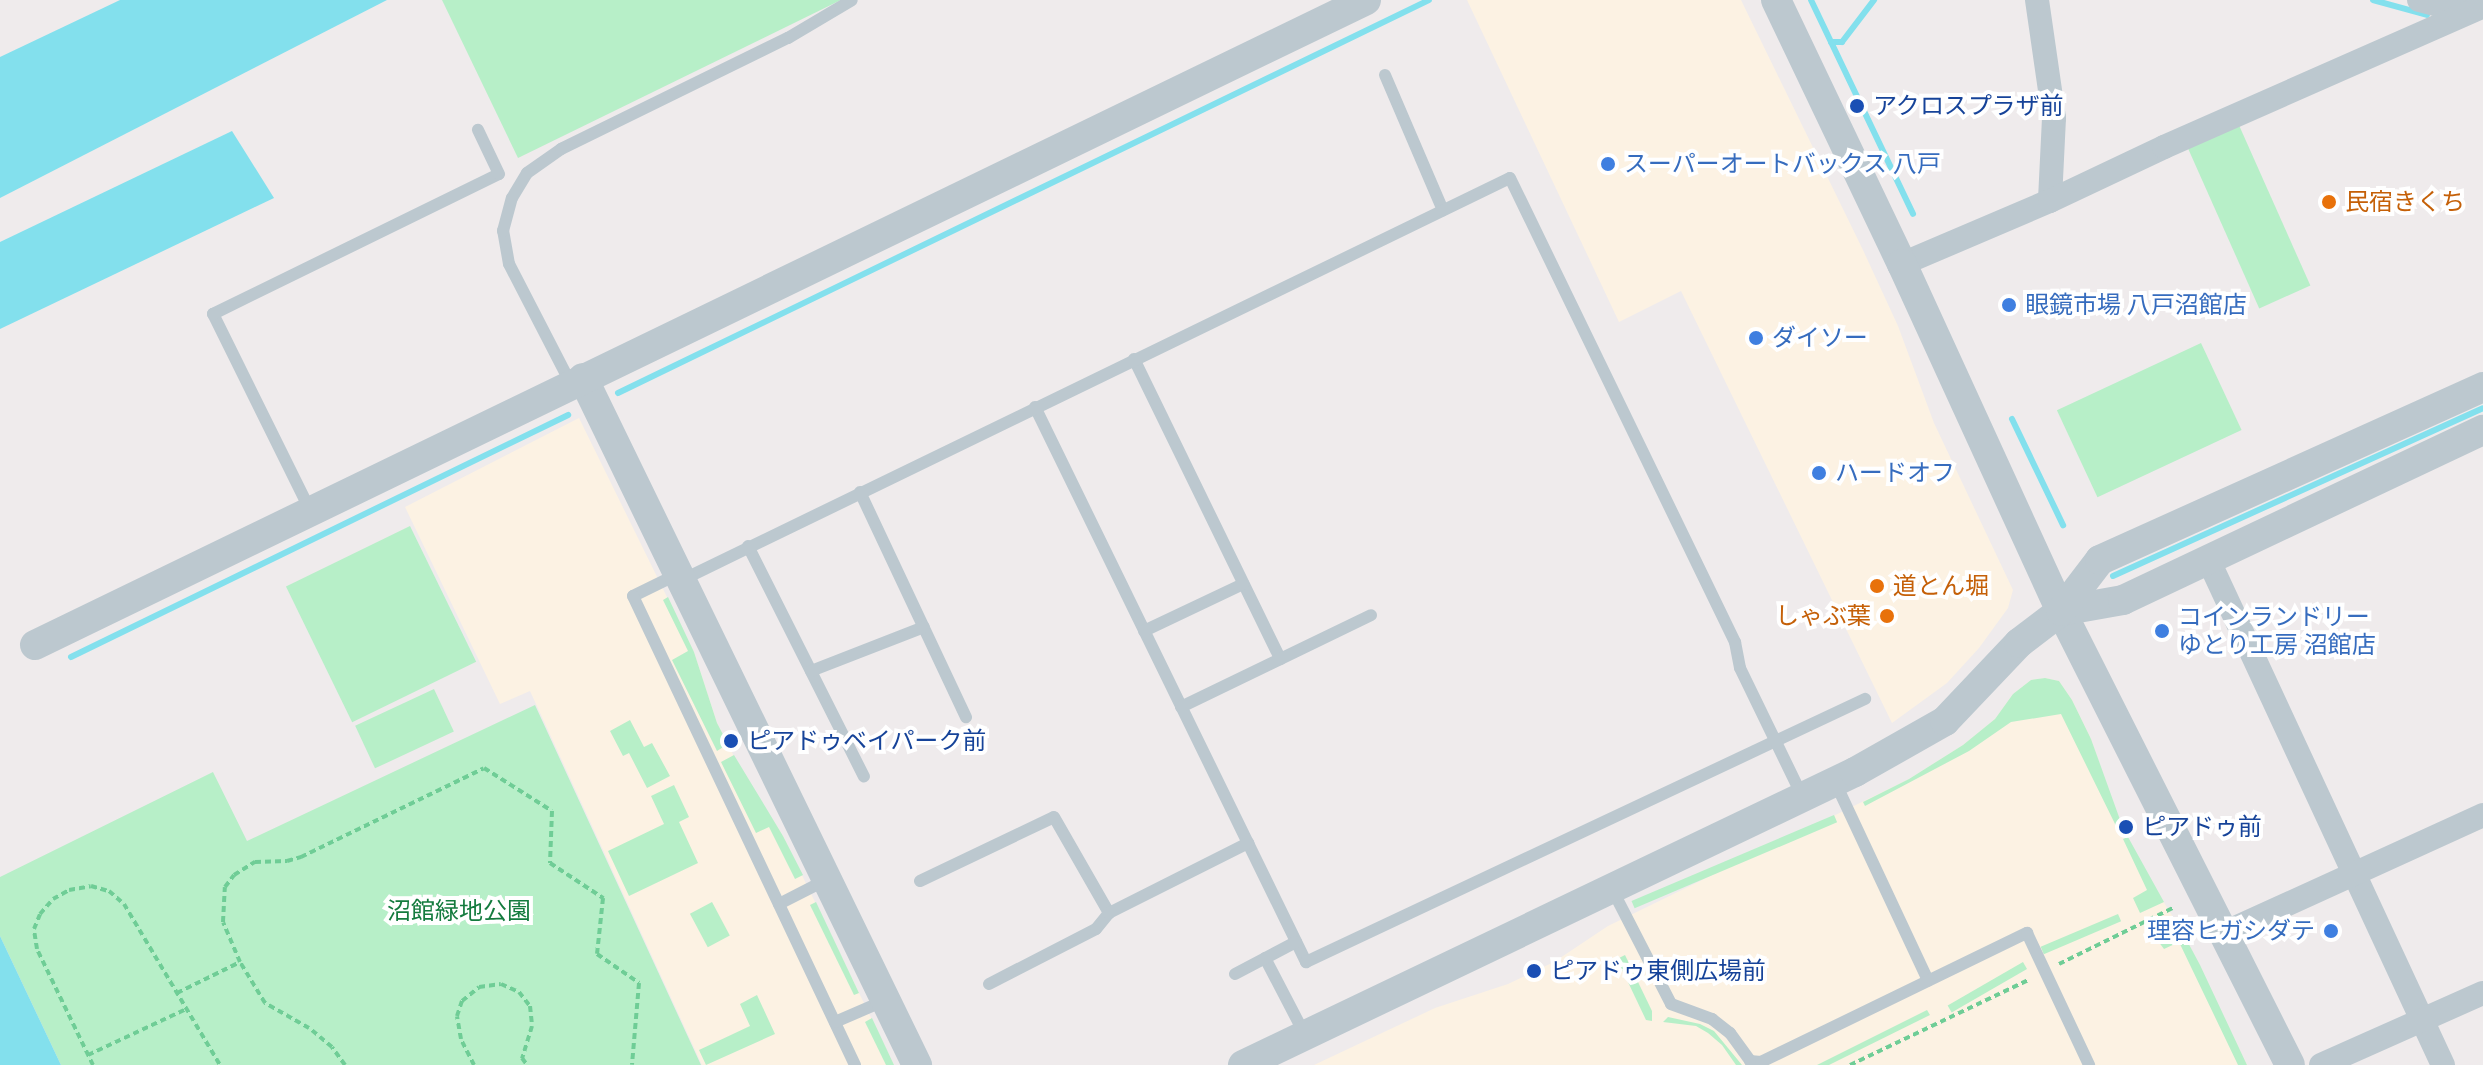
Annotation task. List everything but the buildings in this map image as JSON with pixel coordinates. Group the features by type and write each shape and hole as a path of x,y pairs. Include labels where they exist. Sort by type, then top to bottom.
{"street":[{"path":"35,645 1366,0"},
{"path":"1776,0 1902,264 2061,611 2290,1065"},
{"path":"2037,0 2054,118 2050,201"},
{"path":"2419,0 2474,9"},
{"path":"1902,264 2050,201 2474,9"},
{"path":"577,381 681,577 917,1065"},
{"path":"1243,1065 1835,782 1945,721 2019,643 2061,611 2100,560 2483,387"},
{"path":"2061,611 2123,600 2483,430"},
{"path":"2208,559 2443,1065"},
{"path":"2222,934 2483,815"},
{"path":"2321,1065 2483,993"}],"lane":[{"path":"577,381 509,264 503,231 512,198 527,173 561,149 788,38 852,0"},
{"path":"1385,75 1443,210"},
{"path":"311,512 213,314 499,174 478,130"},
{"path":"855,1065 633,596 748,546 1510,178 1735,642 1740,668 1803,798"},
{"path":"1134,359 1280,659"},
{"path":"1035,407 1306,962 1774,739 1865,699"},
{"path":"860,492 966,717"},
{"path":"748,546 864,777"},
{"path":"1144,631 1243,584"},
{"path":"1181,707 1371,615"},
{"path":"811,671 924,627"},
{"path":"1835,782 1928,980"},
{"path":"920,881 1054,817 1109,913"},
{"path":"989,984 1096,929 1109,913 1248,843"},
{"path":"779,904 827,880"},
{"path":"1612,889 1671,1004 1712,1019 1730,1033 1750,1061 1761,1062 2027,933 2089,1065"},
{"path":"1235,974 1296,942"},
{"path":"1265,958 1305,1035"},
{"path":"835,1022 886,1000"}],"path":[{"path":"345,1065 332,1047 309,1028 265,1003 240,962 223,922 223,896 234,875 255,862 287,861 301,857 484,768 552,811 550,863 603,898 597,954 639,983 632,1065"},
{"path":"93,1065 37,949 34,929 40,914 53,899 69,890 91,886 109,891 124,904 220,1065"},
{"path":"1850,1065 2175,907"},
{"path":"177,993 240,962"},
{"path":"474,1065 461,1039 457,1016 462,1001 479,987 501,984 519,992 530,1006 532,1026 522,1058 527,1065"},
{"path":"88,1055 186,1009"}],"shaded area":[{"path":"1467,0 1741,0 1863,250 1898,326 1934,423 2013,590 2008,608 1979,648 1947,683 1892,723 1681,291 1619,322"},
{"path":"579,418 694,652 717,723 741,770 783,836 894,1065 702,1065 530,691 500,704 405,507"},
{"path":"2045,678 2059,681 2072,700 2091,739 2117,815 2143,869 2186,938 2247,1065 1314,1065 1435,1008 1508,984 1554,962 1608,926 1909,779 1963,745 1995,719 2013,694 2031,680"}],"green space":[{"path":"442,0 841,0 518,158"},
{"path":"2238,123 2310,286 2259,308 2187,146"},
{"path":"2201,343 2242,430 2097,497 2057,410"},
{"path":"410,526 476,662 352,722 286,586"},
{"path":"668,597 694,652 717,723 728,744 717,751 672,660 688,651 663,600"},
{"path":"2045,678 2059,681 2072,700 2091,739 2123,828 2118,830 2061,714 2011,722 1969,751 1865,806 1863,802 1909,779 1963,745 1995,719 2013,694 2031,680"},
{"path":"434,689 454,732 375,768 355,726"},
{"name":"沼館緑地公園","path":"535,705 701,1065 61,1065 0,936 0,877 213,772 247,841"},
{"path":"630,720 644,747 652,743 670,776 647,788 629,753 623,756 610,731"},
{"path":"734,755 803,875 795,879 769,827 756,833 721,762"},
{"path":"674,785 689,817 679,822 698,863 629,896 608,851 664,824 651,796"},
{"path":"1834,815 1837,822 1635,908 1631,901"},
{"path":"2128,837 2164,902 2140,913 2133,898 2147,890 2123,839"},
{"path":"712,902 730,936 708,947 690,914"},
{"path":"816,902 859,993 854,995 810,905"},
{"path":"2118,914 2121,921 2044,954 2041,947"},
{"path":"2176,920 2247,1065 2238,1065 2179,942 2164,949 2152,933"},
{"path":"1625,955 1652,1011 1652,1021 1646,1020 1617,959"},
{"path":"2023,962 2027,969 1952,1012 1948,1006"},
{"path":"757,995 775,1034 706,1065 699,1050 750,1026 740,1004"},
{"path":"1927,1010 1930,1015 1829,1065 1817,1065"},
{"path":"1668,1017 1700,1024 1714,1031 1742,1065 1736,1065 1722,1045 1708,1033 1696,1026 1663,1022"},
{"path":"872,1018 894,1065 886,1065 865,1022"}],"water":[{"path":"120,0 387,0 0,198 0,57"},
{"path":"232,131 274,198 0,329 0,242"},
{"path":"0,936 61,1065 0,1065"}],"waterway":[{"path":"618,393 1429,0"},
{"path":"1811,0 1913,214"},
{"path":"1831,42 1842,42 1874,0"},
{"path":"2373,0 2427,15"},
{"path":"2113,576 2483,408"},
{"path":"71,657 568,415"},
{"path":"2012,419 2063,525"}],"place":[{"name":"アクロスプラザ前","path":"1857,106"},
{"name":"スーパーオートバックス 八戸","path":"1608,164"},
{"name":"民宿きくち","path":"2329,202"},
{"name":"眼鏡市場 八戸沼館店","path":"2009,305"},
{"name":"ダイソー","path":"1756,338"},
{"name":"ハードオフ","path":"1819,473"},
{"name":"道とん堀","path":"1877,586"},
{"name":"しゃぶ葉","path":"1887,616"},
{"name":"コインランドリー ゆとり工房 沼館店","path":"2162,631"},
{"name":"ピアドゥベイパーク前","path":"731,741"},
{"name":"ピアドゥ前","path":"2126,827"},
{"name":"理容ヒガシダテ","path":"2331,931"},
{"name":"ピアドゥ東側広場前","path":"1534,971"}]}
